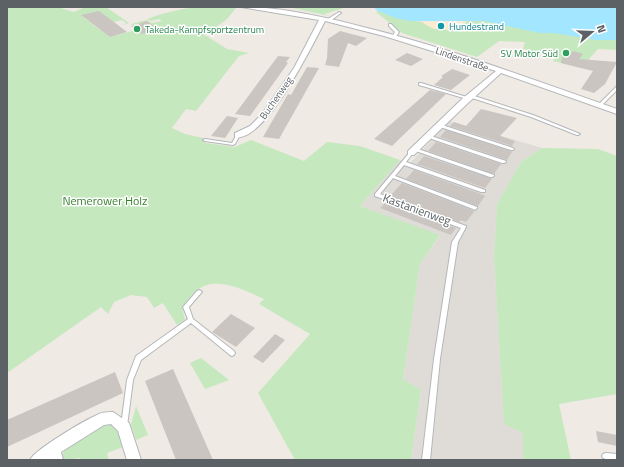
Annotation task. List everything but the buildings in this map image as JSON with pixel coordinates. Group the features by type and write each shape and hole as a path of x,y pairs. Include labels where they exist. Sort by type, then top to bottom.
{"street":[{"name":"Lindenstraße","path":"244,7 284,12 326,20 394,37 617,112"},
{"name":"Buchenweg","path":"238,135 253,128 265,116 297,68 326,20"},
{"name":"Kastanienweg","path":"412,151 438,125 499,72"},
{"path":"37,460 54,455 102,419 114,418 124,427 134,460"}],"lane":[{"path":"326,20 340,13"},
{"path":"390,25 397,32 394,37"},
{"path":"420,84 532,116 578,134"},
{"path":"599,106 617,88"},
{"path":"438,125 512,149"},
{"name":"Buchenweg","path":"205,140 233,144 238,135"},
{"path":"427,136 504,162"},
{"path":"412,151 492,176"},
{"name":"Kastanienweg","path":"412,151 377,195 464,227 455,242 437,360 426,460"},
{"path":"403,163 484,191"},
{"path":"392,176 475,208"},
{"path":"199,292 186,307 191,320 232,354"},
{"path":"124,427 130,380 138,358 191,320"},
{"path":"606,456 617,457"}],"shaded area":[{"path":"450,121 542,148 521,162 497,204 494,257 504,423 523,433 523,460 411,460 421,391 403,379 420,264 440,236 360,206 400,160 410,163"}],"green space":[{"name":"Nemerower Holz","path":"214,6 236,8 227,19 205,35 227,49 249,53 239,56 196,111 186,109 172,128 185,134 208,139 205,143 235,147 251,140 304,161 327,142 360,146 400,160 360,206 440,235 420,264 403,379 421,390 411,460 295,460 258,393 310,334 259,304 264,299 239,288 222,284 213,284 197,290 182,307 185,320 177,325 163,303 154,308 147,297 131,295 114,302 108,314 101,307 7,373 7,7 57,7 74,12 85,7 106,7 129,23 124,25 126,23 122,20 114,22 82,16 100,30 118,25 107,31 124,28 105,33 110,37 136,30 157,29 147,22 133,25 131,24 146,20 152,23 162,21 159,19 151,21 147,19 168,12"},
{"path":"288,7 347,7 324,14 330,16"},
{"path":"378,11 402,19 422,22 434,29 462,24 471,18 579,37 617,33 617,50 598,49 581,68 553,61 556,57 523,49 525,42 499,41 477,57 402,33 376,12"},
{"path":"542,148 598,149 617,156 617,394 559,404 571,460 523,460 523,433 504,424 494,257 497,204 521,162"},
{"path":"201,358 229,380 205,389 190,363"},
{"path":"136,406 148,435 136,440 131,425"},
{"path":"111,425 117,430 123,447 107,453 109,460 80,460 80,458 63,460 62,455 66,448 101,426"}],"sand":[{"name":"Hundestrand","path":"422,22 467,22 448,28 448,30 441,30 428,26"}],"water":[{"path":"374,7 617,7 617,40 597,40 553,33 540,33 484,21 410,21 395,18 376,10"}],"place":[{"name":"Hundestrand","path":"441,26"},
{"name":"Takeda-Kampfsportzentrum","path":"137,29"},
{"name":"SV Motor Süd","path":"566,53"}]}
